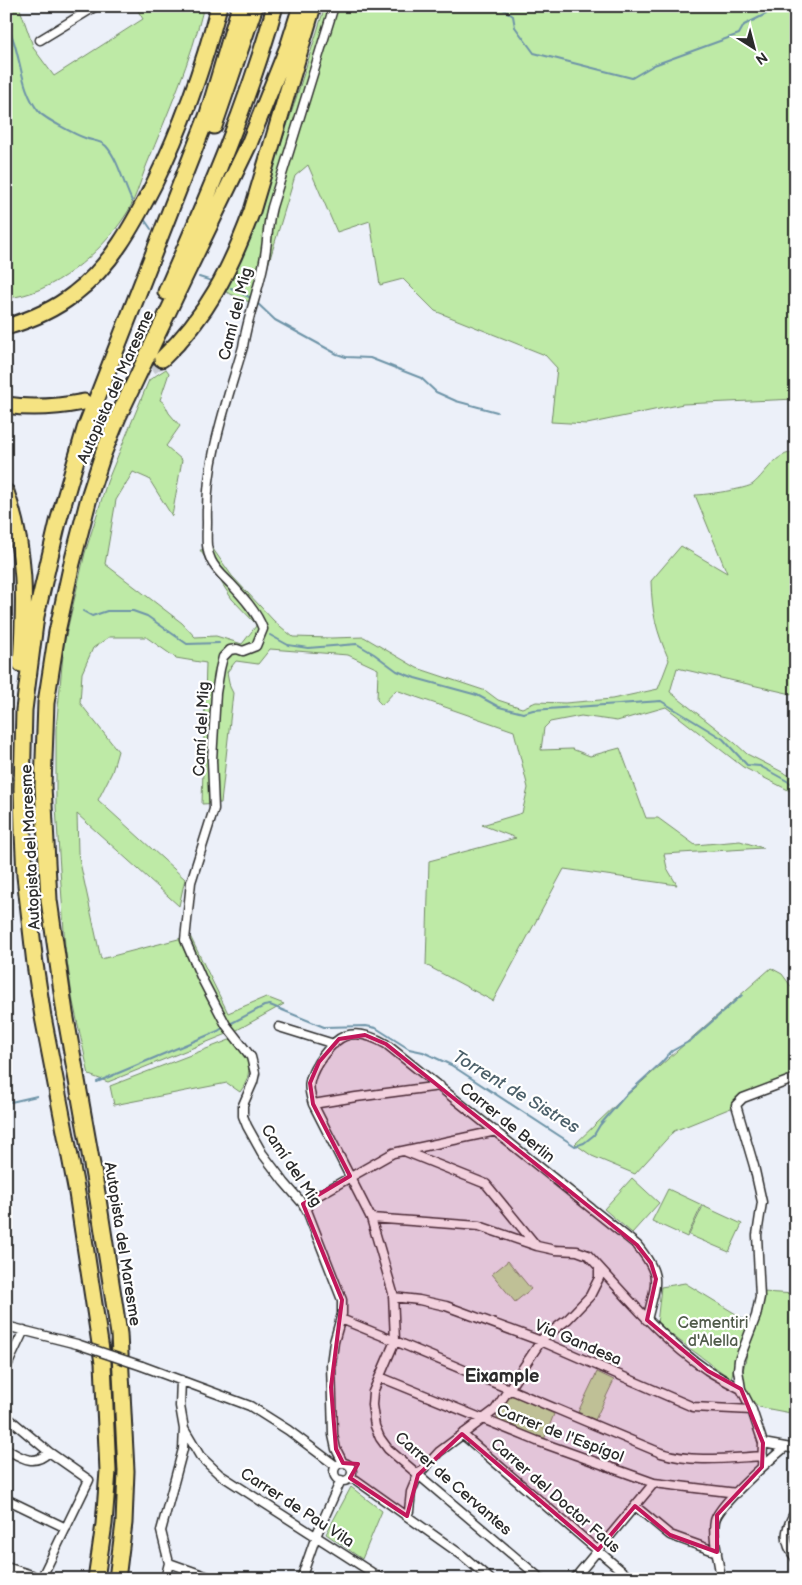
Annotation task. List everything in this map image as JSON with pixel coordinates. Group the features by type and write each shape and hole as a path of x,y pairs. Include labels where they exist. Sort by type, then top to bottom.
{"highway":[{"path":"6,327 27,321 62,303 93,278 113,255 135,221 151,190 185,115 209,48 219,6"},
{"name":"Autopista del Maresme","path":"96,1578 104,1524 108,1471 103,1363 77,1193 43,1017 35,964 23,842 24,710 36,616 58,522 84,429 208,114 240,6"},
{"path":"73,472 223,104 255,6"},
{"path":"118,417 155,317 248,95 276,6"},
{"name":"Autopista del Maresme","path":"117,1579 124,1523 126,1471 119,1334 97,1193 65,1012 49,900 43,786 46,703 57,632 72,563 90,494 118,417 249,144 290,44 301,6"},
{"path":"290,44 308,6"},
{"path":"162,359 182,340 202,314 216,292 240,243 314,6"},
{"path":"6,405 48,407 84,402"},
{"path":"6,492 14,516 22,556 24,595 20,684 24,710"}],"street":[{"path":"40,40 96,6"},
{"name":"Camí del Mig","path":"334,6 272,207 267,226 265,259 245,332 243,347 214,445 208,482 207,545 210,559 252,610 263,630 256,646 243,651 237,649 230,650 226,653 220,669 216,693 212,760 214,809 190,882 185,940 202,979 226,1025 252,1057 255,1073 243,1106 243,1116 247,1126 262,1153 303,1204 338,1288 342,1308 341,1319 334,1342 331,1379 333,1435 339,1465"},
{"path":"279,1027 334,1044 326,1052 313,1072 310,1094 313,1104 371,1218 393,1298 395,1340"},
{"name":"Carrer de Berlin","path":"334,1044 346,1036 365,1035 386,1044 637,1245 651,1263 656,1279 647,1320"},
{"path":"762,1467 763,1443 752,1410 741,1389 738,1370 739,1360 756,1316 760,1297 757,1235 762,1202 754,1166 736,1105 743,1098 796,1078"},
{"path":"313,1104 440,1086"},
{"path":"303,1204 394,1153 496,1131"},
{"path":"403,1150 486,1184 536,1246"},
{"path":"371,1218 479,1226 536,1246 555,1250 577,1251 588,1255 647,1320 677,1347 708,1371 741,1389"},
{"path":"407,1516 411,1492 418,1475 439,1452 495,1410 541,1341 568,1319 590,1296 600,1278 599,1268"},
{"name":"Via Gandesa","path":"393,1298 419,1300 446,1306 541,1341 693,1407 752,1410"},
{"path":"341,1319 668,1456 720,1459 763,1456"},
{"path":"6,1326 77,1344 250,1406 339,1465 349,1464 352,1468 350,1478"},
{"path":"6,1368 24,1330"},
{"name":"Carrer de Cervantes","path":"395,1340 373,1392 372,1405 375,1426 380,1438 388,1449 541,1579"},
{"name":"Carrer de l'Espígol","path":"380,1376 482,1419 654,1483 737,1492"},
{"path":"165,1579 169,1563 161,1531 184,1449 184,1429 180,1406 181,1380"},
{"path":"6,1416 49,1452 89,1480 39,1579 6,1567"},
{"name":"Carrer de Pau Vila","path":"184,1429 200,1456"},
{"name":"Carrer del Doctor Faus","path":"462,1434 631,1579"},
{"path":"763,1443 796,1449"},
{"path":"721,1579 714,1528 715,1519 719,1511 737,1492 784,1448"},
{"path":"6,1449 34,1462 43,1458 49,1452"},
{"name":"Carrer de Pau Vila","path":"184,1449 188,1449 200,1456 219,1474 382,1579"},
{"path":"339,1465 335,1474 341,1480 350,1478 356,1480 463,1556 490,1579"},
{"path":"301,1579 316,1536 341,1480"},
{"path":"574,1579 654,1483"},
{"path":"6,1499 66,1528"},
{"path":"635,1506 670,1535 717,1552"},
{"path":"796,1510 786,1529 788,1549 796,1559"},
{"path":"169,1563 214,1579"}],"highlighted area":[{"path":"365,1035 386,1044 637,1245 651,1263 656,1279 647,1320 708,1371 741,1389 763,1443 762,1467 717,1515 717,1552 670,1535 635,1506 598,1550 462,1434 418,1475 407,1516 350,1478 358,1464 343,1463 336,1449 331,1387 342,1300 303,1204 350,1176 313,1104 310,1083 319,1062 339,1039"}],"green space":[{"path":"6,6 19,6 34,49 54,76 143,19 135,6 204,6 193,46 178,86 134,198 125,216 103,244 74,270 41,289 6,298"},
{"path":"325,6 796,6 796,399 683,404 587,424 551,422 557,368 545,355 435,311 403,279 380,285 370,221 337,232 308,165 295,176 256,305 226,292 267,186"},
{"path":"166,369 169,373 160,400 180,426 166,446 182,460 172,516 149,479 133,472 116,500 105,564 182,623 195,637 216,636 242,644 256,626 232,599 200,550 213,549 232,576 274,621 293,637 364,637 417,668 486,691 498,700 522,708 536,702 565,703 612,699 658,689 669,660 656,622 652,603 651,581 681,546 727,573 695,495 749,486 777,459 796,452 796,695 677,668 670,692 747,754 796,779 796,794 743,767 666,707 617,721 581,716 550,722 544,728 541,750 572,749 590,756 620,748 646,818 658,818 695,845 740,841 763,848 664,854 667,868 677,885 564,869 493,1001 426,965 429,861 516,838 482,825 522,813 528,788 514,731 396,690 382,705 377,700 378,669 348,655 270,649 258,664 236,661 227,672 233,693 221,803 202,804 206,663 176,658 146,637 109,637 93,648 82,673 80,703 118,751 112,772 98,800 185,879 179,906 77,814 78,853 101,959 190,936 228,1013 266,997 284,1004 237,1030 108,1082 89,1075 73,1002 65,947 56,807 56,729 64,644 85,553 107,482 149,380"},
{"path":"771,968 782,974 796,993 796,1070 791,1076 742,1094 731,1108 674,1131 635,1174 592,1156 575,1144 618,1103"},
{"path":"232,1039 243,1051 248,1064 249,1071 245,1085 240,1092 227,1083 114,1105 110,1086"},
{"path":"632,1178 659,1203 632,1233 604,1209"},
{"path":"668,1189 702,1205 687,1237 652,1221"},
{"path":"703,1206 742,1224 729,1252 689,1235"},
{"path":"508,1261 531,1289 515,1302 492,1274"},
{"name":"Cementiri d'Alella","path":"685,1283 749,1322 737,1355 731,1379 657,1324 661,1287"},
{"path":"762,1292 796,1294 796,1414 759,1407 750,1399 741,1379"},
{"path":"597,1372 614,1380 595,1420 578,1412"},
{"path":"509,1396 514,1396 554,1414 544,1440 498,1421 496,1415"},
{"path":"351,1487 382,1511 362,1559 326,1534"}],"waterway":[{"path":"499,6 513,16 515,27 534,53 632,78 654,65 739,34 744,25 766,14 770,6"},
{"path":"6,23 15,45 27,91 39,112 68,130 106,146 117,165 132,201"},
{"path":"144,219 151,229"},
{"path":"199,277 215,282"},
{"path":"231,288 253,299"},
{"path":"256,302 275,320 337,354 346,357 370,358 421,378 436,392 456,401 497,412"},
{"path":"83,611 92,616 107,611 133,611 147,616 187,644 219,643"},
{"path":"270,635 288,645 308,648 357,644 397,671 415,678 477,695 499,707 523,713 533,710 661,701 723,739 747,765 760,766 796,786"},
{"name":"Torrent de Sistres","path":"228,1025 264,1006 270,1005 324,1027 366,1026 376,1028 409,1049 423,1052 451,1065 575,1146 584,1143 594,1135 600,1125 625,1096 672,1051 690,1041 742,995"},
{"name":"Torrent de Sistres","path":"97,1082 224,1027"},
{"name":"Torrent de Sistres","path":"6,1101 11,1102 37,1096"}],"tunnel":[{"path":"90,399 128,382 162,359"}],"district":[{"name":"Eixample","path":"502,1376"}]}
